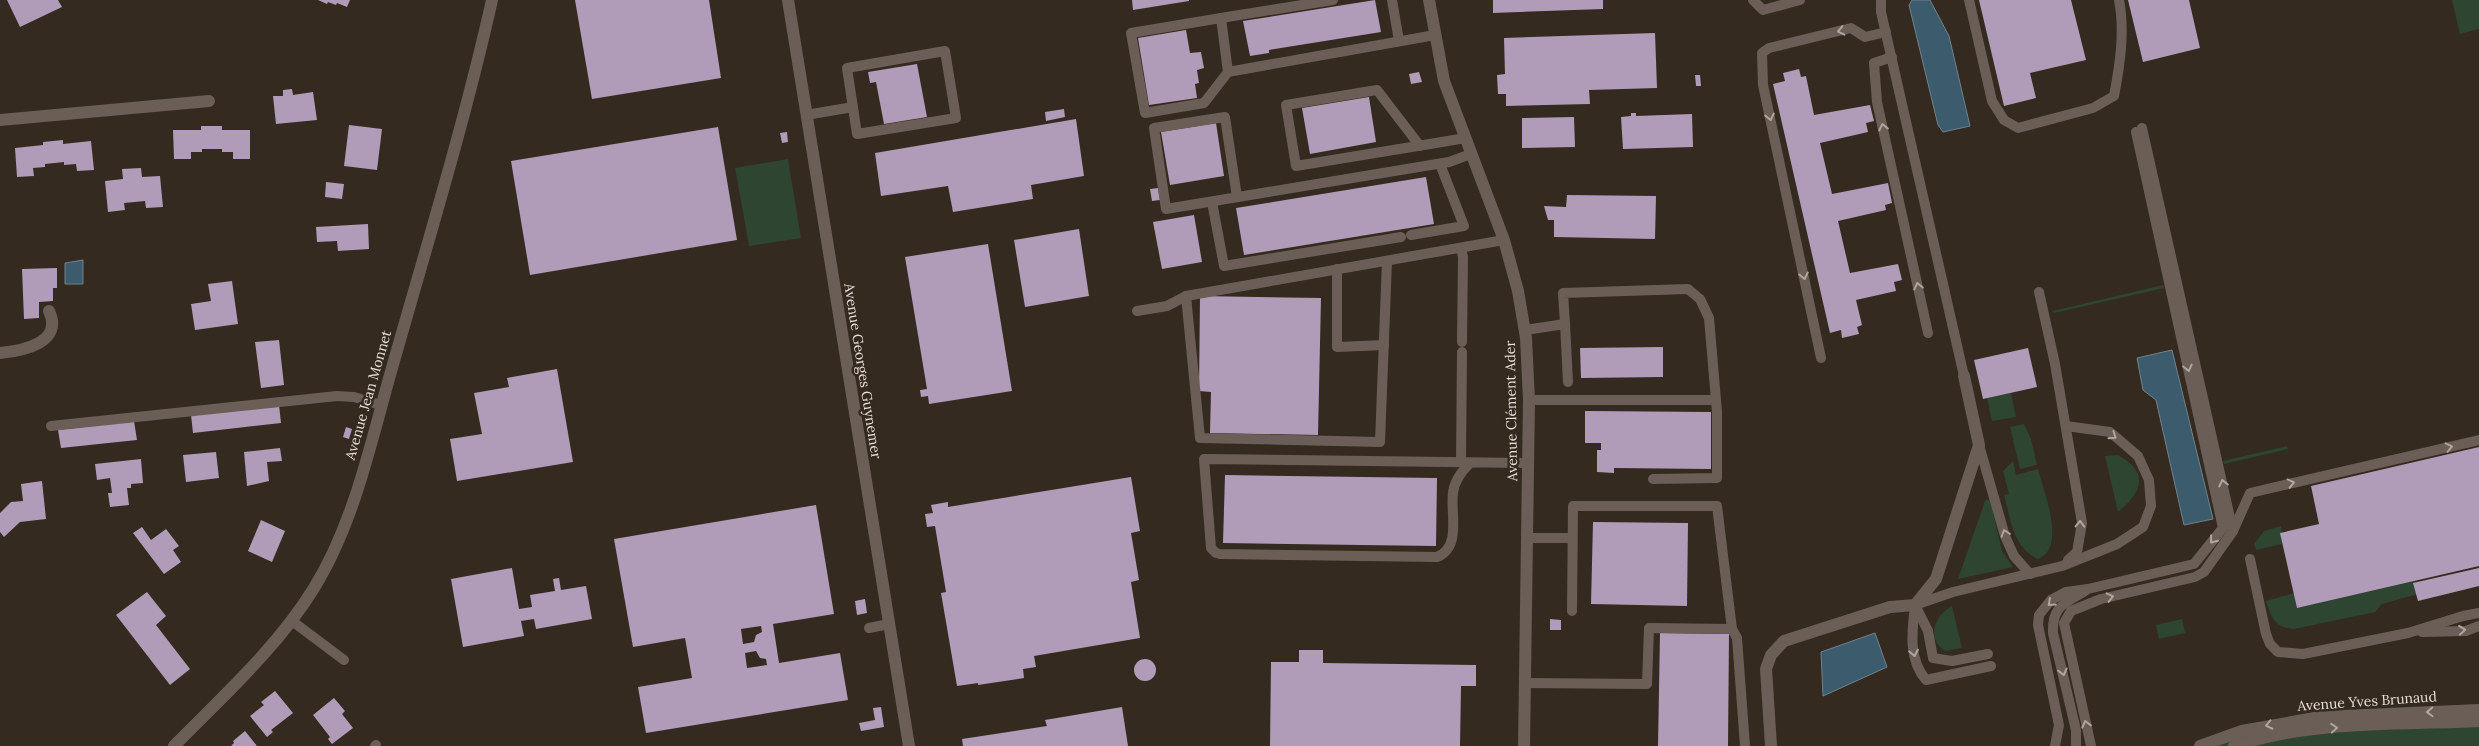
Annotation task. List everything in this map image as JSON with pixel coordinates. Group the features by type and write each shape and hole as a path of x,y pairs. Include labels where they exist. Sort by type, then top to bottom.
{"street":[{"name":"Avenue Jean Monnet","path":"174,746 247,672 292,621 315,586 339,538 357,488 381,405 478,58 492,0"},
{"name":"Avenue Georges Guynemer","path":"788,0 909,746"},
{"name":"Avenue Clément Ader","path":"1430,0 1434,35 1444,81 1504,240 1518,291 1524,330 1529,400 1524,746"},
{"path":"0,120 209,100"},
{"path":"0,353 22,351 42,341 52,327 49,311"},
{"path":"1772,746 1766,669 1771,655 1784,641 1890,607 1915,604 1936,579 1979,445 1964,376"},
{"name":"Avenue Yves Brunaud","path":"2200,746 2242,731 2320,717 2479,710"},
{"name":"Avenue Yves Brunaud","path":"2234,746 2252,740 2329,728 2479,722"}],"lane":[{"path":"1333,0 1132,34 1145,113 1204,103 1228,72 1434,35"},
{"path":"1392,0 1399,41"},
{"path":"1752,0 1763,10 1800,0"},
{"path":"1877,0 1892,57 1964,376"},
{"path":"1881,0 1881,12"},
{"path":"1968,0 1992,101 2004,120 2018,128 2093,108 2114,96 2119,73 2122,16 2119,0"},
{"path":"1221,18 1228,72"},
{"path":"1822,358 1763,85 1762,53 1769,48 1852,28 1865,37 1886,32"},
{"path":"945,51 956,118 857,134 853,107 847,68 945,51"},
{"path":"1892,57 1874,63 1877,102 1928,333"},
{"path":"1420,146 1377,90 1286,105 1296,166 1420,146 1465,138"},
{"path":"806,115 853,107"},
{"path":"1237,198 1224,117 1154,128 1166,209 1237,198 1440,164 1471,154"},
{"path":"2055,746 2059,725 2038,625 2039,615 2051,600 2066,592 2088,589 2194,564 2223,528 2139,130 2234,532"},
{"path":"1212,202 1224,266 1464,226 1440,164"},
{"path":"1137,311 1167,306 1186,296 1504,240"},
{"path":"1461,248 1463,257 1462,347 1465,463 1453,492 1454,531 1451,540 1441,555 1437,557 1220,554 1212,551 1210,548 1204,459 1465,463 1528,463"},
{"path":"1186,296 1200,438 1380,442 1387,261"},
{"path":"1337,269 1336,347 1384,345"},
{"path":"1568,382 1563,293 1688,288 1700,299 1710,318 1715,400 1716,478 1653,479"},
{"path":"2039,292 2066,426 2082,523 2077,552 2062,566"},
{"path":"1524,330 1565,324"},
{"path":"51,426 337,396 354,397 381,405"},
{"path":"1529,400 1715,400"},
{"path":"1915,604 1953,592 2062,566 2117,544 2143,527 2151,506 2149,480 2138,456 2110,432 2066,426"},
{"path":"2091,746 2064,623 2071,611 2101,598 2195,578 2204,572 2234,532 2250,493 2479,440"},
{"path":"1979,445 2005,536 2014,556 2030,574"},
{"path":"1572,611 1573,506 1717,506 1732,629 1737,638 1745,746"},
{"path":"1527,538 1572,538"},
{"path":"2250,559 2266,634 2270,644 2278,652 2303,654 2408,633 2479,613"},
{"path":"2076,746 2076,730 2053,632 2053,619 2055,612 2088,589"},
{"path":"1915,604 1928,631 1933,658 1952,661 1988,654"},
{"path":"1915,604 1911,636 1917,670 1926,680 1991,666"},
{"path":"292,621 344,660"},
{"path":"869,628 889,624"},
{"path":"2408,633 2466,631 2479,626"},
{"path":"1525,684 1648,684 1648,628 1732,629"}],"green space":[{"path":"2452,0 2479,0 2479,29 2460,34"},
{"path":"788,159 801,238 749,246 735,168"},
{"path":"2163,285 2164,288 2054,313 2053,311"},
{"path":"2011,393 2016,417 1992,421 1987,398"},
{"path":"2024,424 2031,439 2037,465 2020,469 2010,427"},
{"path":"2287,446 2288,449 2224,464 2223,461"},
{"path":"2118,455 2135,468 2139,482 2133,497 2118,512 2105,456"},
{"path":"2013,461 2016,475 2038,469 2048,505 2051,518 2051,543 2047,553 2038,559 2023,548 2018,540 2004,495 2009,494 2003,471"},
{"path":"1990,499 2002,551 2013,567 1958,579 1985,501"},
{"path":"2281,526 2282,544 2256,550 2254,544 2264,531"},
{"path":"2415,581 2418,594 2382,604 2375,612 2294,629 2282,626 2275,621 2266,601 2294,593 2297,608"},
{"path":"1952,606 1962,648 1945,651 1936,640 1934,634 1935,627 1941,615"},
{"path":"2182,619 2185,633 2159,639 2156,625"},
{"path":"2479,716 2479,746 2214,746 2248,734"}],"water":[{"path":"1912,0 1930,0 1949,36 1970,126 1943,132 1938,125 1909,5"},
{"path":"83,260 83,284 65,284 65,263"},
{"path":"2172,350 2213,519 2184,525 2156,400 2143,390 2137,358"},
{"path":"1875,633 1887,667 1823,696 1821,652"}],"building":[{"path":"7,0 58,0 62,7 20,27"},
{"path":"318,0 350,0 347,7 337,3 336,5 328,2 327,4"},
{"path":"575,0 709,0 721,78 592,99"},
{"path":"1132,0 1189,0 1189,1 1133,10"},
{"path":"1375,0 1381,32 1269,50 1269,53 1250,56 1243,21"},
{"path":"1493,0 1603,0 1603,9 1493,13"},
{"path":"1979,0 2071,0 2086,60 2030,73 2036,98 2004,106"},
{"path":"2128,0 2189,0 2200,48 2143,62"},
{"path":"1186,30 1190,53 1201,52 1204,68 1197,70 1199,83 1195,84 1197,98 1149,105 1138,38"},
{"path":"1655,33 1657,88 1589,90 1590,104 1506,106 1506,94 1498,94 1497,75 1505,74 1504,38"},
{"path":"917,64 927,117 884,124 876,82 870,83 868,72"},
{"path":"1799,69 1801,77 1806,76 1814,115 1870,105 1874,121 1866,123 1868,132 1820,143 1832,194 1888,183 1892,203 1885,205 1886,210 1838,221 1850,273 1898,264 1902,280 1894,282 1896,291 1856,300 1862,325 1857,327 1859,334 1842,338 1841,330 1830,333 1773,84 1785,81 1783,73"},
{"path":"1419,72 1422,82 1411,84 1409,74"},
{"path":"1695,75 1700,75 1701,86 1696,86"},
{"path":"292,89 293,95 313,92 317,120 276,124 273,96 283,96 283,90"},
{"path":"1369,97 1376,142 1310,154 1302,108"},
{"path":"1064,109 1065,117 1046,121 1045,112"},
{"path":"1631,113 1636,113 1636,116 1692,114 1693,147 1623,149 1621,117 1631,116"},
{"path":"1574,117 1575,147 1522,148 1522,118"},
{"path":"1076,119 1084,176 1031,185 1033,199 953,212 948,186 881,196 875,153"},
{"path":"1216,123 1224,176 1170,185 1161,132"},
{"path":"349,125 382,129 377,170 344,166"},
{"path":"201,126 222,126 222,130 250,130 250,159 233,159 233,152 222,152 222,149 202,149 202,152 191,152 191,159 174,159 173,130 201,130"},
{"path":"718,127 737,240 530,275 511,161"},
{"path":"787,132 788,142 782,143 780,133"},
{"path":"63,140 63,144 91,141 94,170 77,171 76,164 64,165 64,162 45,164 45,167 33,168 34,176 17,177 15,148 43,145 43,142"},
{"path":"141,168 142,177 160,176 163,207 146,208 145,201 124,203 125,210 108,212 105,181 123,179 122,169"},
{"path":"1426,177 1434,224 1244,255 1236,208"},
{"path":"326,182 344,184 342,199 325,197"},
{"path":"1158,188 1160,200 1152,201 1150,189"},
{"path":"1567,195 1656,196 1655,239 1554,237 1554,220 1548,220 1544,206 1566,207"},
{"path":"1194,215 1202,262 1162,269 1153,222"},
{"path":"368,224 369,249 338,251 337,241 317,242 316,227"},
{"path":"1079,229 1089,296 1025,307 1014,240"},
{"path":"988,244 1012,391 929,404 928,396 921,397 920,390 927,389 905,257"},
{"path":"57,268 57,288 53,288 53,301 39,302 39,318 24,319 22,269"},
{"path":"232,281 238,324 195,330 191,304 211,301 208,284"},
{"path":"1200,296 1321,298 1318,435 1210,433 1211,392 1199,391"},
{"path":"279,340 284,385 261,388 255,342"},
{"path":"1663,347 1663,377 1581,378 1580,348"},
{"path":"2028,348 2037,387 1983,399 1974,360"},
{"path":"557,369 573,462 457,481 450,439 482,434 474,393 509,387 507,378"},
{"path":"279,405 281,423 193,433 191,415"},
{"path":"1585,411 1711,412 1711,469 1614,468 1614,473 1597,472 1597,450 1601,450 1601,443 1585,443"},
{"path":"134,421 137,440 61,448 58,430"},
{"path":"346,427 352,429 349,439 343,437"},
{"path":"2479,447 2479,566 2297,608 2280,533 2319,524 2311,486"},
{"path":"280,448 282,461 267,462 269,481 247,486 244,452"},
{"path":"216,452 219,478 186,482 183,455"},
{"path":"141,459 143,483 131,484 131,488 127,488 129,505 110,507 108,493 112,493 110,478 97,480 95,464"},
{"path":"1225,475 1437,478 1436,546 1223,543"},
{"path":"1131,477 1140,531 1131,533 1139,580 1131,582 1140,638 1034,656 1036,667 1023,669 1024,678 957,686 941,593 946,592 935,526 927,527 925,514 933,513 931,505 948,502 948,507"},
{"path":"42,481 46,519 20,522 4,537 0,532 0,513 11,502 23,501 21,484"},
{"path":"816,505 834,614 773,624 779,663 840,653 848,700 646,733 638,687 692,678 685,638 633,647 614,539","holes":["761,626 762,632 756,635 754,642 743,644 741,629","756,651 760,658 766,659 767,665 747,668 745,653"]},
{"path":"261,520 285,531 272,562 248,551"},
{"path":"1593,522 1688,523 1687,606 1591,604"},
{"path":"142,527 151,540 166,529 179,546 173,550 181,562 164,574 133,533"},
{"path":"512,568 519,609 532,607 530,595 555,591 553,579 559,578 561,590 586,586 592,619 536,629 534,619 521,621 524,636 463,647 451,579"},
{"path":"2479,568 2479,586 2418,601 2413,583"},
{"path":"147,592 166,616 156,625 190,669 170,685 116,615"},
{"path":"865,599 867,613 857,615 855,601"},
{"path":"1550,619 1561,620 1561,630 1550,630"},
{"path":"1660,633 1729,634 1728,746 1658,746"},
{"path":"1299,650 1323,650 1323,663 1476,665 1476,686 1461,686 1460,746 1270,746 1271,662 1299,662"},
{"path":"1145,659 1153,662 1156,670 1153,678 1145,681 1137,678 1134,670 1137,662"},
{"path":"275,691 293,713 271,730 273,732 267,737 250,716 264,705 261,702"},
{"path":"334,698 345,711 342,714 353,728 332,744 328,739 330,737 313,715"},
{"path":"881,707 884,727 861,731 859,723 875,720 873,708"},
{"path":"1122,707 1128,746 963,746 962,739 1047,726 1045,720"},
{"path":"245,731 257,746 231,746 234,743 233,741"}]}
